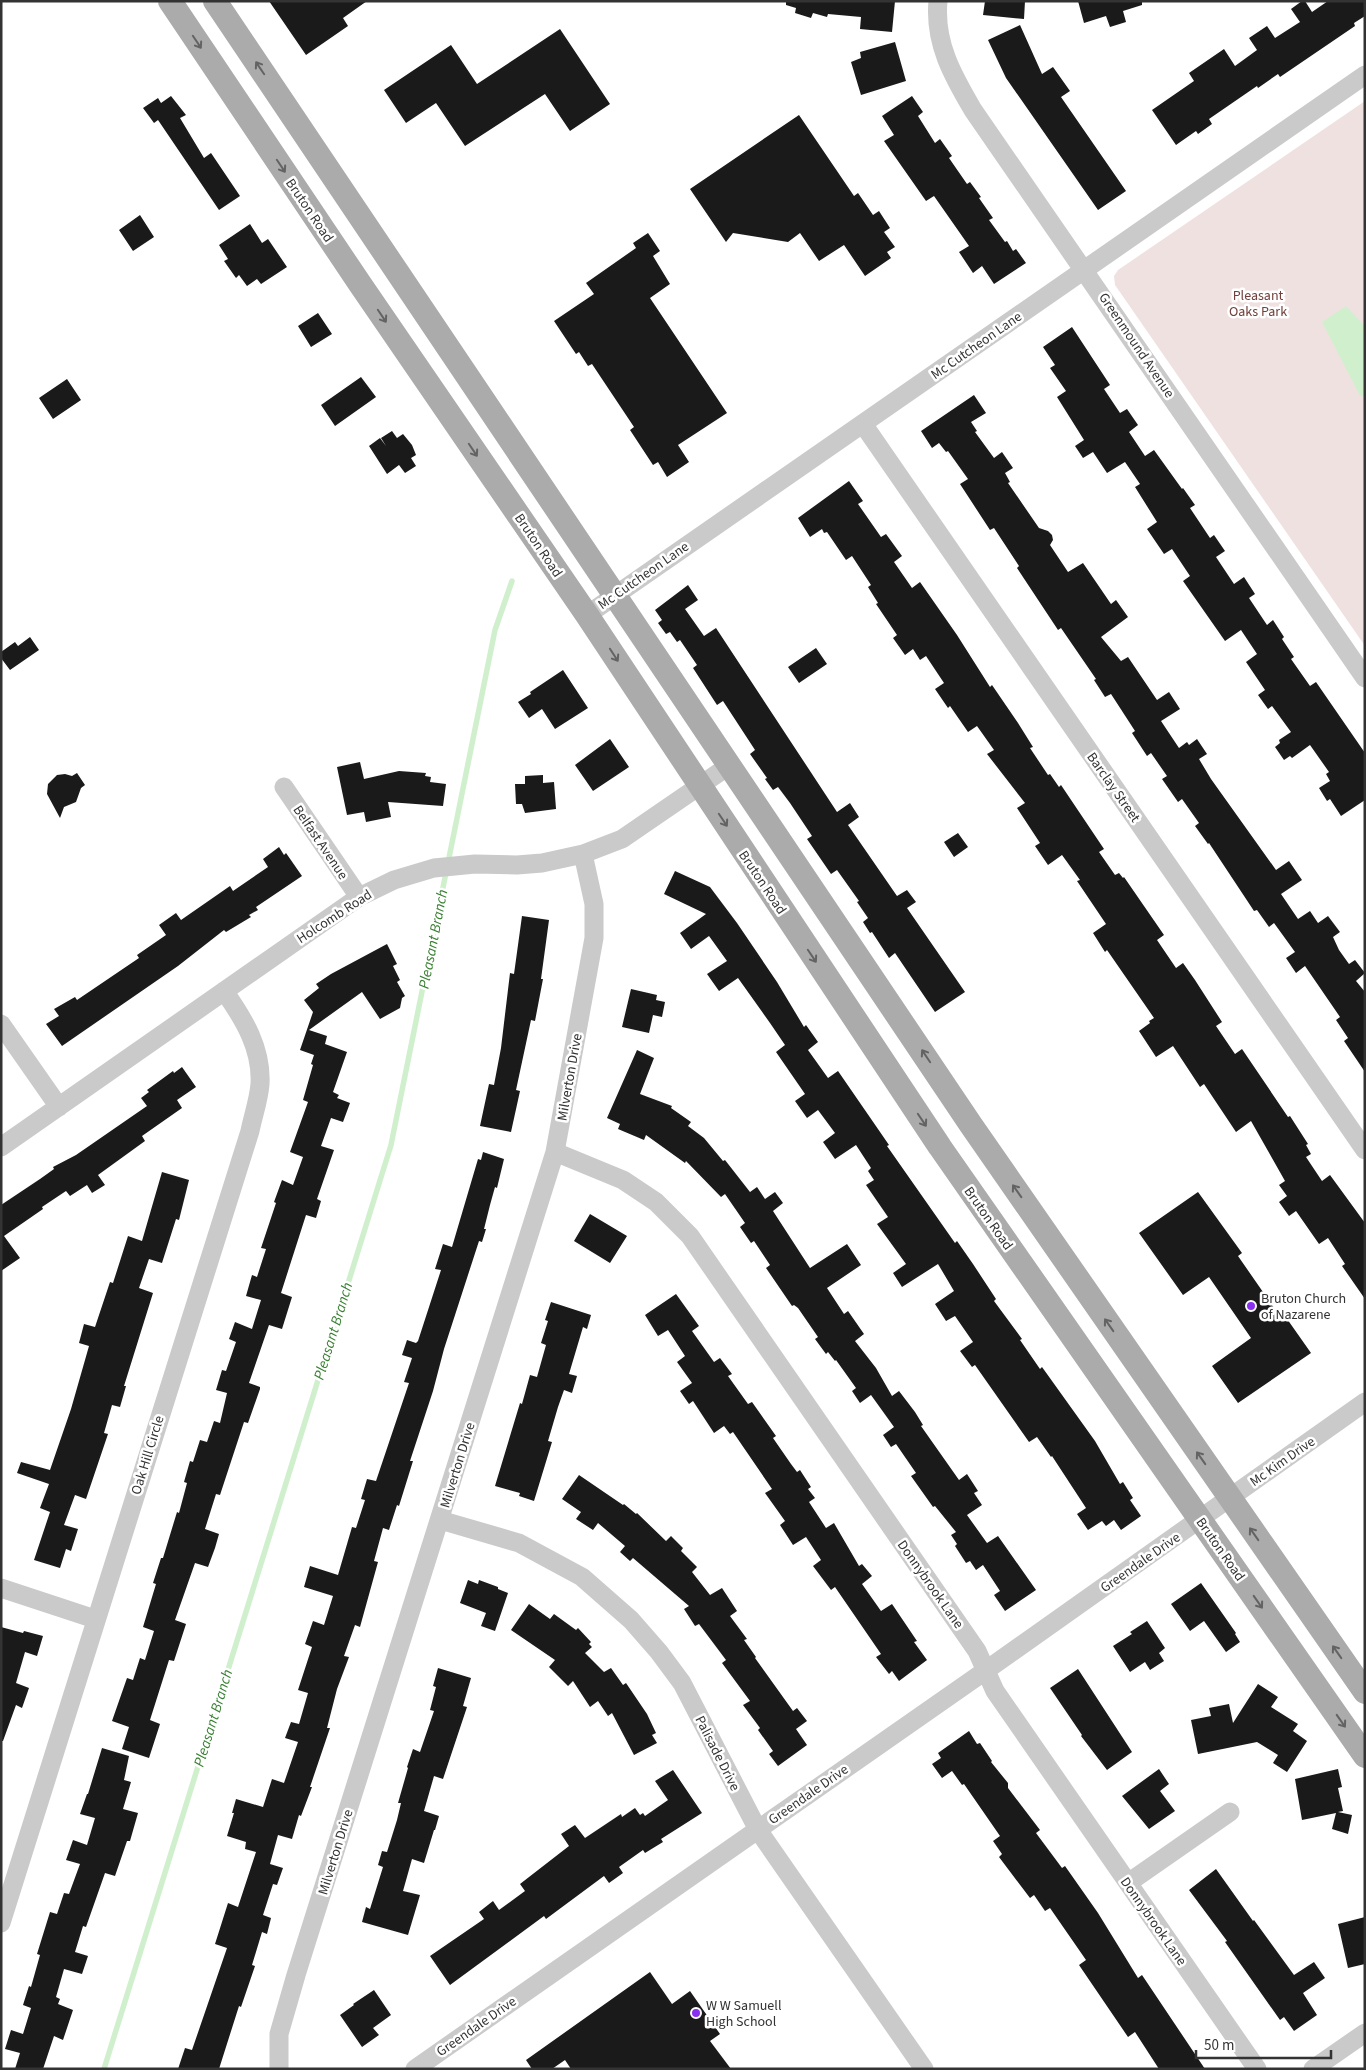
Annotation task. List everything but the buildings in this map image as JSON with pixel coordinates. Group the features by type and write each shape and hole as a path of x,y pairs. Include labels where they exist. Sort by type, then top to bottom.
{"main road":[{"name":"Bruton Road","path":"170,1 360,284 587,615 940,1147 1365,1756"},
{"path":"215,1 971,1125 1365,1692"},
{"path":"360,284 392,263"},
{"path":"940,1147 971,1125"}],"street":[{"name":"Greenmound Avenue","path":"938,1 943,52 951,72 973,110 1085,269 1365,678"},
{"name":"Mc Cutcheon Lane","path":"587,615 1365,75"},
{"name":"Barclay Street","path":"863,424 1365,1150"},
{"name":"Holcomb Road","path":"1,1147 359,897 394,880 434,868 463,865 542,863 583,854 622,839 730,765"},
{"name":"Belfast Avenue","path":"284,787 359,897"},
{"name":"Milverton Drive","path":"279,2069 279,2034 556,1152 594,938 594,904 583,854"},
{"name":"Oak Hill Circle","path":"1,1923 250,1130 260,1086 259,1062 252,1038 242,1016 224,991"},
{"path":"1,1024 59,1108"},
{"name":"Donnybrook Lane","path":"556,1152 623,1180 656,1202 690,1236 977,1652 995,1691 1256,2069"},
{"name":"Mc Kim Drive","path":"1200,1519 1365,1402"},
{"name":"Greendale Drive","path":"415,2069 1200,1519"},
{"name":"Palisade Drive","path":"440,1520 519,1543 582,1577 631,1620 659,1652 682,1684 758,1830 924,2069"},
{"path":"1,1588 95,1619"},
{"path":"1128,1883 1230,1812"},
{"path":"1313,2069 1365,2033"}],"green space":[{"name":"Pleasant Oaks Park","path":"1365,101 1365,646 1115,285 1114,276 1118,270"}],"shaded area":[{"path":"1346,306 1365,326 1365,396 1360,396 1322,322"}],"waterway":[{"name":"Pleasant Branch","path":"104,2069 391,1145 495,630 512,581"}],"place":[{"name":"Bruton Church of Nazarene","path":"1251,1306"},
{"name":"W W Samuell High School","path":"696,2013"}]}
